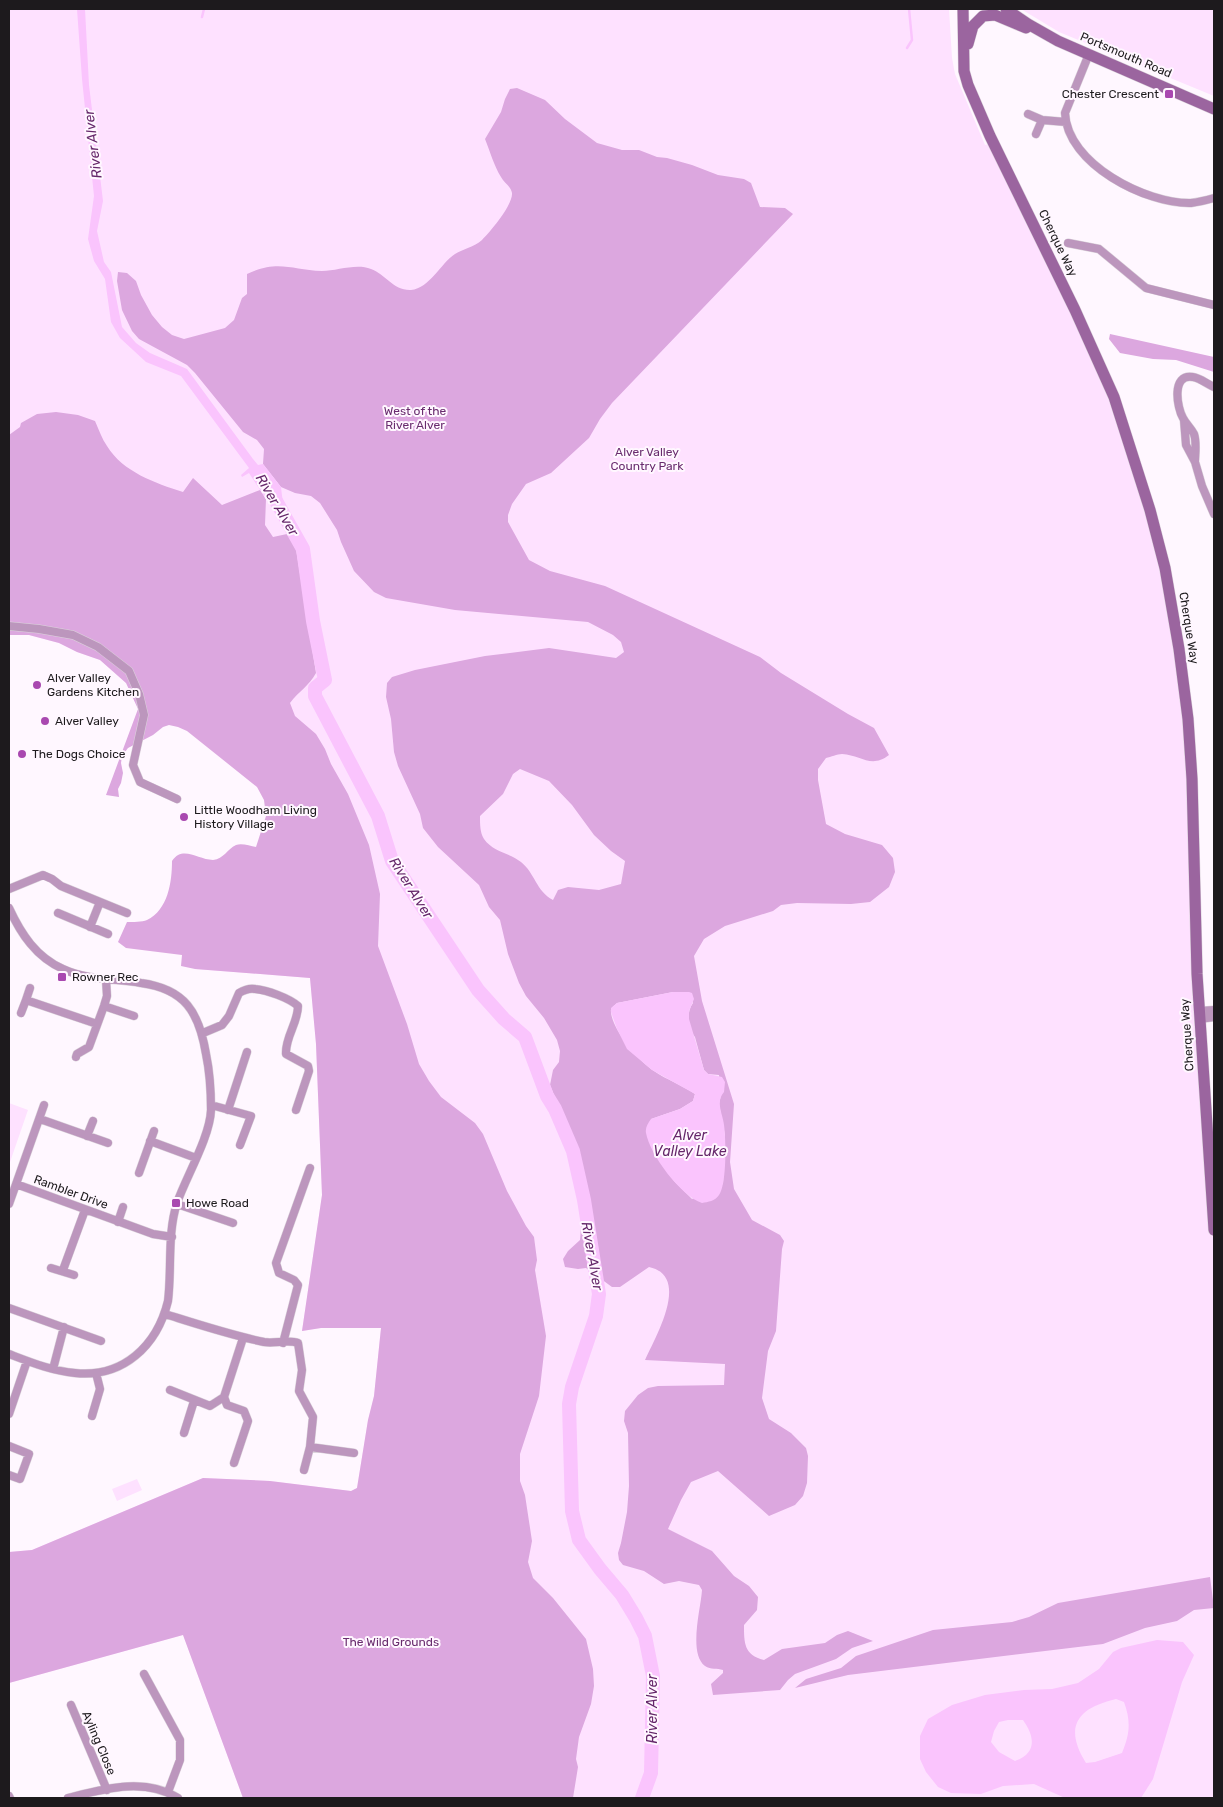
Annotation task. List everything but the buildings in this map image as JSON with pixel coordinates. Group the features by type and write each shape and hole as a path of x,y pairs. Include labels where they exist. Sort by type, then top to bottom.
{"street":[{"name":"Cherque Way","path":"957,9 958,58 968,85 990,136 1075,310 1114,397 1150,510 1165,568 1179,649 1188,719 1200,1015 1214,1230"},
{"name":"Cherque Way","path":"964,9 964,71"},
{"path":"970,9 972,31"},
{"name":"Portsmouth Road","path":"988,9 1028,24"},
{"name":"Portsmouth Road","path":"1006,9 1058,41 1214,109"},
{"path":"964,58 973,26 981,17 989,15 1058,41"},
{"path":"1089,54 1066,113 1066,122 1070,134 1086,156 1118,181 1141,193 1172,201 1191,202 1214,198"},
{"path":"1028,114 1042,120 1066,122"},
{"path":"1036,134 1042,120"},
{"path":"1068,243 1098,249 1146,288 1214,305"},
{"path":"1214,387 1193,377 1182,380 1179,383 1177,395 1184,420 1191,428 1196,440 1195,462 1202,486 1213,505 1214,514"},
{"path":"9,626 39,629 73,636 98,647 128,671 139,694 144,715 133,765 140,782 177,799"},
{"path":"9,889 43,875 61,886 126,913"},
{"path":"90,927 100,902"},
{"path":"9,908 26,940 51,963 79,975 155,985 171,991 182,999 191,1008 203,1033 211,1082 211,1114 196,1158 177,1204 172,1237 170,1284 165,1314 157,1330 139,1353 126,1363 96,1374 74,1373 53,1369 9,1354"},
{"path":"58,913 108,934"},
{"path":"76,1057 77,1054 89,1046 107,996 106,980"},
{"path":"21,1014 30,988"},
{"path":"203,1033 222,1025 229,1016 239,993 245,990 254,989 292,1000 298,1006 298,1014 285,1048 286,1054 308,1066 309,1072 296,1110"},
{"path":"26,1000 97,1024"},
{"path":"104,1006 134,1016"},
{"path":"1200,1015 1214,1010"},
{"path":"1200,1015 1214,1017"},
{"path":"228,1110 247,1052"},
{"path":"9,1204 44,1105"},
{"path":"211,1105 251,1116 240,1145"},
{"path":"40,1119 108,1143"},
{"path":"87,1136 93,1121"},
{"path":"139,1173 154,1131"},
{"path":"150,1141 196,1158"},
{"path":"282,1343 298,1286 294,1280 279,1273 276,1263 310,1168"},
{"name":"Rambler Drive","path":"16,1184 153,1234 172,1237"},
{"path":"177,1204 233,1224"},
{"name":"Rambler Drive","path":"118,1222 123,1207"},
{"path":"63,1270 85,1210"},
{"path":"51,1268 74,1274"},
{"path":"9,1308 101,1341"},
{"path":"165,1314 243,1338 270,1343 292,1341 298,1343 302,1370 299,1391 313,1417 310,1446 304,1470"},
{"path":"53,1369 64,1327"},
{"path":"170,1390 210,1406 224,1397 243,1338"},
{"path":"9,1414 27,1361"},
{"path":"92,1416 100,1389 96,1374"},
{"path":"224,1397 228,1406 244,1411 248,1421 234,1463"},
{"path":"184,1432 194,1401"},
{"path":"9,1446 29,1454 20,1479 9,1475"},
{"path":"310,1446 354,1453"},
{"path":"144,1674 180,1740 180,1760 168,1792"},
{"name":"Ayling Close","path":"71,1705 107,1790"},
{"path":"68,1798 107,1790 142,1786 168,1792 178,1798"}],"green space":[{"name":"Alver Valley Country Park","path":"9,9 949,9 952,58 955,74 985,145 989,144 1075,310 1150,510 1179,649 1214,1230 1214,1798 243,1798 183,1635 9,1683 9,1552 32,1550 203,1478 270,1481 351,1491 357,1488 368,1420 374,1396 381,1328 321,1328 302,1331 322,1195 316,1044 310,978 195,969 318,761 126,683 100,660 59,643 29,635 9,635"},
{"path":"1021,9 1214,9 1214,96 1059,32"},
{"name":"West of the River Alver","path":"517,88 545,100 565,119 597,143 622,150 639,150 657,157 692,165 718,175 744,179 751,183 760,207 785,208 793,214 612,403 589,438 551,473 526,484 512,504 508,515 508,522 529,560 550,571 605,586 760,657 781,673 874,728 889,755 877,761 842,754 826,758 818,769 818,780 826,824 845,834 882,845 893,858 895,872 889,887 870,902 781,905 773,911 725,926 704,939 694,956 702,1001 734,1104 730,1162 734,1189 752,1220 780,1235 784,1241 776,1331 768,1351 762,1398 769,1419 791,1433 806,1448 808,1456 807,1483 803,1496 795,1505 769,1516 718,1471 691,1482 668,1529 712,1551 734,1576 749,1586 758,1597 757,1610 744,1625 746,1647 757,1658 764,1660 782,1649 825,1643 837,1635 848,1631 873,1641 852,1648 836,1659 795,1674 780,1690 713,1695 711,1684 723,1673 723,1670 705,1666 700,1660 697,1651 696,1641 702,1590 699,1585 679,1581 664,1584 644,1571 623,1565 619,1560 618,1553 627,1512 629,1486 628,1433 624,1421 625,1411 638,1395 648,1388 658,1386 724,1385 725,1364 645,1360 667,1308 668,1282 661,1273 649,1267 620,1287 612,1287 586,1268 565,1267 563,1259 568,1251 580,1240 585,1179 579,1157 550,1085 553,1070 559,1062 560,1051 557,1040 519,983 508,954 500,920 489,907 479,885 438,847 423,828 420,814 398,766 394,752 391,719 386,697 387,683 392,677 415,670 485,656 549,648 616,658 624,652 621,642 613,635 588,622 455,610 386,598 374,592 354,571 337,530 320,503 311,496 295,493 281,487 263,464 264,449 257,440 243,432 195,373 187,365 139,339 132,331 122,310 117,281 118,272 127,273 136,281 152,315 162,327 172,335 184,339 225,328 234,320 242,298 247,294 247,274 268,267 285,266 328,271 365,267 376,271 405,290 418,288 424,285 455,254 482,240 509,204 512,193 494,163 485,139 501,112 510,89","holes":["520,769 549,781 572,805 594,835 625,861 621,884 599,890 568,887 558,890 553,900 539,887 526,866 512,856 492,847 484,839 480,825 480,816 503,794 513,774","673,992 689,992 693,1003 689,1011 689,1025 695,1037 704,1070 708,1074 719,1075 721,1095 719,1104 725,1135 723,1184 692,1199 674,1181 653,1151 651,1119 680,1109 693,1101 695,1094 648,1067 621,1036 616,1028 611,1011 612,1007 617,1003"]},
{"path":"1110,334 1214,357 1214,372 1176,360 1153,359 1120,353 1109,339"},
{"name":"The Wild Grounds","path":"56,412 78,415 95,421 105,443 122,463 140,475 162,485 183,492 193,478 222,505 260,490 266,499 265,525 273,537 287,534 296,549 316,673 290,703 295,716 316,734 325,749 348,794 369,845 380,894 378,946 407,1024 419,1064 441,1097 475,1123 483,1134 507,1191 534,1237 537,1260 535,1270 546,1336 539,1396 520,1454 520,1481 525,1495 532,1541 528,1562 533,1578 553,1598 586,1639 593,1669 594,1686 591,1704 579,1737 576,1759 578,1767 573,1798 243,1798 183,1635 9,1683 9,1552 32,1550 203,1478 270,1481 351,1491 357,1488 368,1420 374,1396 381,1328 321,1328 302,1331 322,1195 316,1044 310,978 195,969 181,966 182,955 126,948 118,942 127,922 147,920 160,910 170,886 172,861 176,856 191,854 213,860 220,858 236,845 243,844 256,847 266,816 264,800 257,787 187,731 169,725 128,748 122,756 123,773 118,789 119,797 106,795 138,709 126,683 100,660 59,643 29,635 9,635 9,435 20,427 21,423 37,414"},
{"path":"9,1103 28,1110 9,1165"},
{"path":"137,1479 142,1490 117,1501 112,1489"},
{"path":"1210,1577 1214,1608 1194,1610 1177,1621 1145,1628 1103,1644 848,1675 795,1688 806,1679 841,1668 856,1656 933,1630 1012,1622 1029,1617 1058,1603"}],"water":[{"path":"77,9 85,9 89,85 103,201 97,231 104,262 111,272 122,327 136,343 150,353 187,369 253,459 258,465 263,464 281,487 283,504 278,509 271,501 266,499 249,473 242,477 241,475 249,468 181,376 146,362 120,338 111,322 105,279 94,261 88,239 94,196"},
{"name":"Alver Valley Lake","path":"673,992 692,993 694,999 689,1011 689,1019 704,1070 708,1074 722,1077 725,1082 724,1092 720,1100 725,1140 722,1189 717,1197 702,1203 685,1192 668,1174 653,1152 646,1131 651,1119 680,1109 693,1101 695,1094 652,1070 627,1049 611,1012 611,1008 617,1003"},
{"path":"1157,1640 1183,1642 1194,1655 1182,1682 1153,1779 1141,1798 1065,1798 1034,1784 1003,1786 981,1794 951,1793 938,1787 926,1772 920,1759 920,1736 928,1719 952,1705 985,1695 1024,1690 1052,1689 1078,1683 1099,1669 1113,1652 1121,1648","holes":["1116,1699 1124,1702 1129,1721 1127,1740 1122,1753 1086,1763 1076,1739 1075,1729 1078,1720 1092,1708","1023,1720 1032,1738 1032,1744 1027,1754 1015,1761 999,1752 991,1742 999,1722"]}],"waterway":[{"path":"202,17 204,9"},
{"path":"907,48 912,40 909,9"},
{"name":"River Alver","path":"271,492 303,549 313,621 325,680 315,688 315,696 378,816 392,861 478,990 504,1019 525,1037 547,1096 555,1109 573,1151 584,1200 599,1294 596,1316 572,1387 569,1404 572,1511 579,1540 622,1595 645,1636 653,1676 651,1773 642,1798"}],"place":[{"name":"Chester Crescent","path":"1169,94"},
{"name":"Alver Valley Gardens Kitchen","path":"37,685"},
{"name":"Alver Valley","path":"45,721"},
{"name":"The Dogs Choice","path":"22,754"},
{"name":"Little Woodham Living History Village","path":"184,817"},
{"name":"Rowner Rec","path":"62,977"},
{"name":"Howe Road","path":"176,1203"}]}
